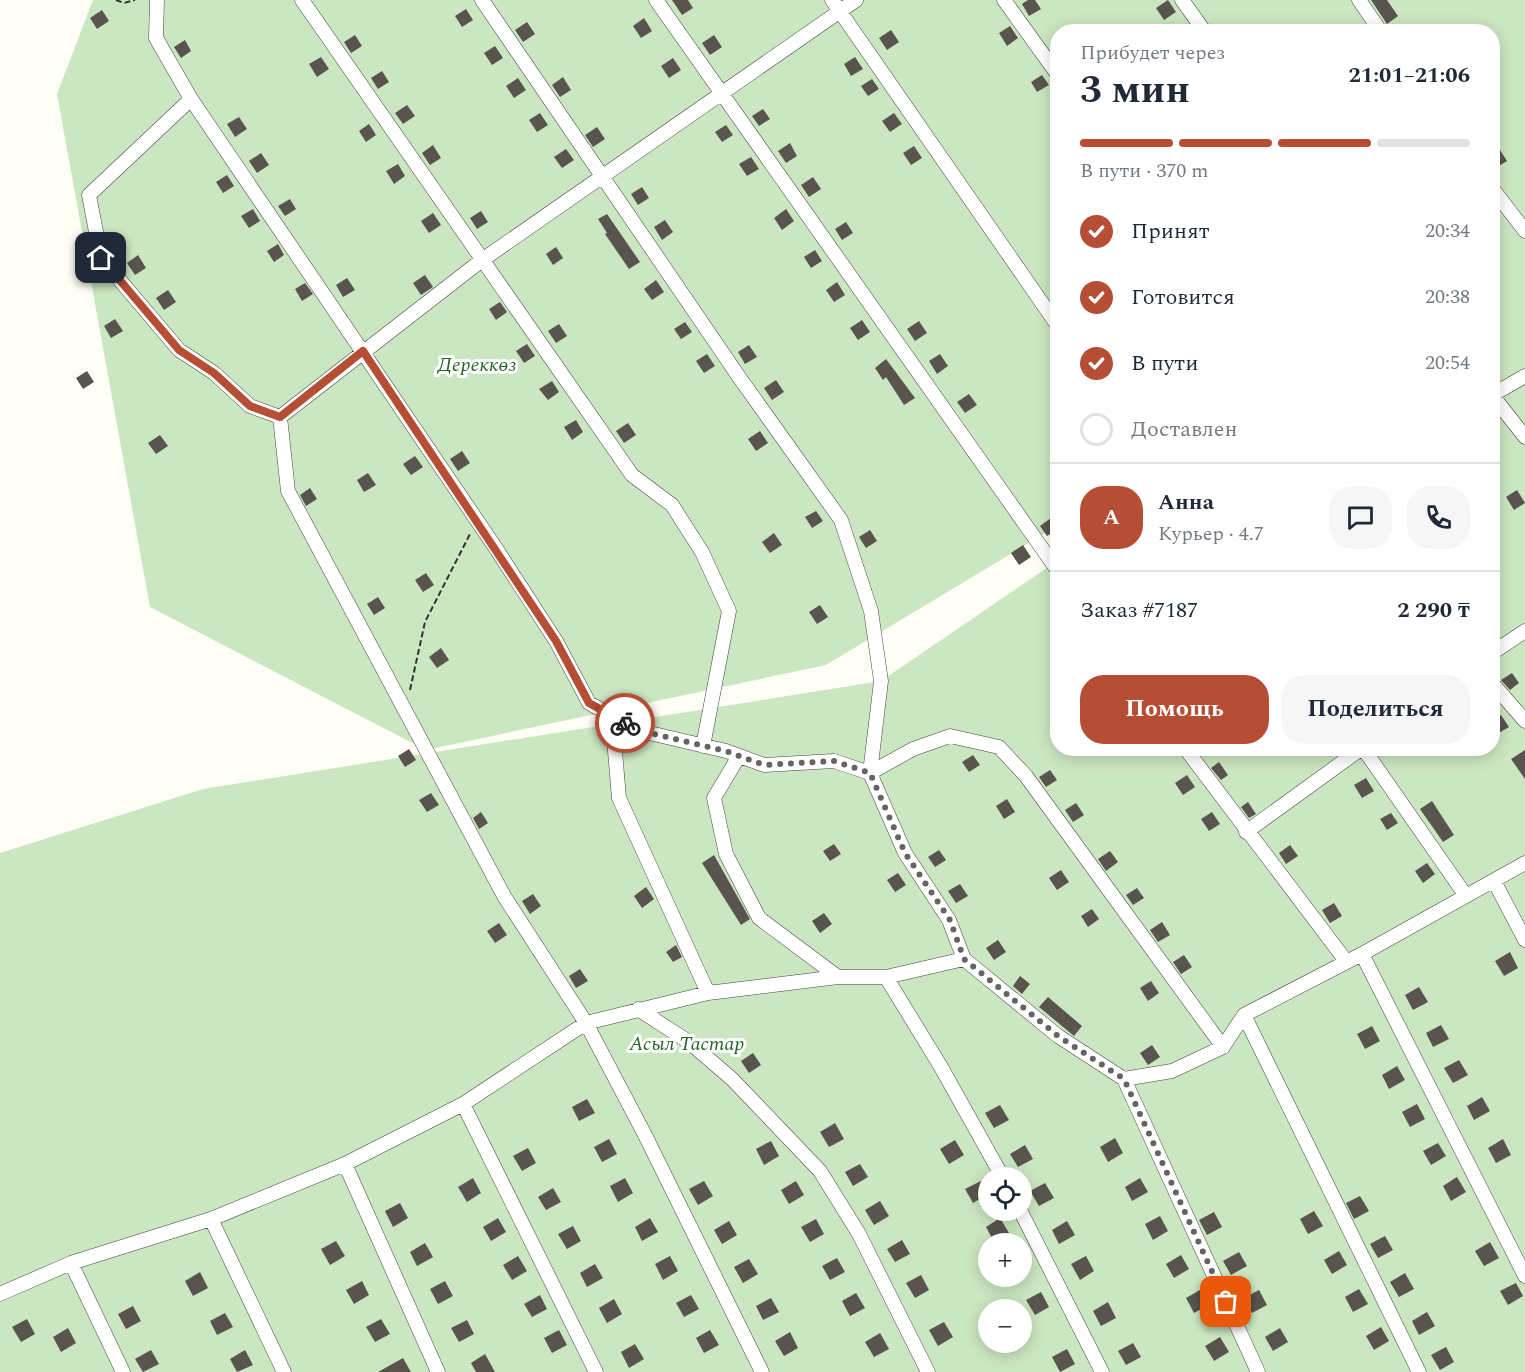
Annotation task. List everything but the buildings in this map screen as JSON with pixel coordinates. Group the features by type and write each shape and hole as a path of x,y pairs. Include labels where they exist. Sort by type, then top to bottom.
{"street":[{"path":"157,0 156,38 175,76 477,521 556,641 589,703 637,730 703,746 764,765 834,761 870,773 913,749 950,736 999,747 1026,776 1223,1047"},
{"path":"302,0 632,476 672,505 702,552 729,611 703,746"},
{"path":"482,0 739,376 841,520 871,611 882,681 870,773 905,853 950,920 964,959 1058,1036 1124,1079 1258,1372"},
{"path":"656,0 1050,560"},
{"path":"280,417 482,260 602,174 722,93 836,6 856,0"},
{"path":"1004,0 1050,64"},
{"path":"1182,0 1199,24"},
{"path":"1359,0 1376,24"},
{"path":"836,6 1050,314"},
{"path":"191,99 89,195 101,258 179,350 214,373 250,406 280,417"},
{"path":"1500,198 1525,231"},
{"path":"1500,390 1525,376"},
{"path":"1500,405 1525,437"},
{"path":"280,417 288,491 504,896 586,1023 645,1135 762,1372"},
{"path":"1500,647 1525,630"},
{"path":"1500,692 1525,721"},
{"path":"612,716 619,798 708,993"},
{"path":"739,756 714,798 726,854 759,918 838,977"},
{"path":"1191,756 1246,832 1346,961"},
{"path":"1246,832 1351,756"},
{"path":"1368,756 1466,896"},
{"path":"1124,1079 1172,1071 1223,1047 1244,1016 1362,954 1525,863"},
{"path":"1494,881 1525,939"},
{"path":"1362,954 1525,1276"},
{"path":"0,1294 71,1263 211,1219 345,1164 463,1104 586,1023 708,993 838,977 886,977 964,959"},
{"path":"886,977 941,1067 997,1167"},
{"path":"638,1009 689,1042 732,1079 820,1171 859,1234 928,1372"},
{"path":"1244,1016 1419,1372"},
{"path":"463,1104 596,1372"},
{"path":"345,1164 438,1372"},
{"path":"211,1219 284,1372"},
{"path":"1026,1221 1102,1372"},
{"path":"71,1263 123,1372"}],"path":[{"path":"116,0 124,3 135,0"},
{"path":"404,709 425,622 477,521"}],"green space":[{"path":"93,0 1525,0 1525,1372 0,1372 0,853 203,789 881,681 1050,566 1050,756 1500,756 1500,24 1050,24 1050,530 826,665 426,750 150,607 57,94"}],"way so far":[{"path":"625,723 637,730 726,751 764,765 834,761 870,773 905,853 950,920 964,959 1058,1036 1124,1079 1226,1302"}],"route":[{"path":"101,258 179,350 214,373 250,406 280,417 363,351 556,641 589,703 625,723"}],"park label":[{"name":"Дереккөз","path":"477,365"},
{"name":"Асыл Тастар","path":"687,1044"}]}
